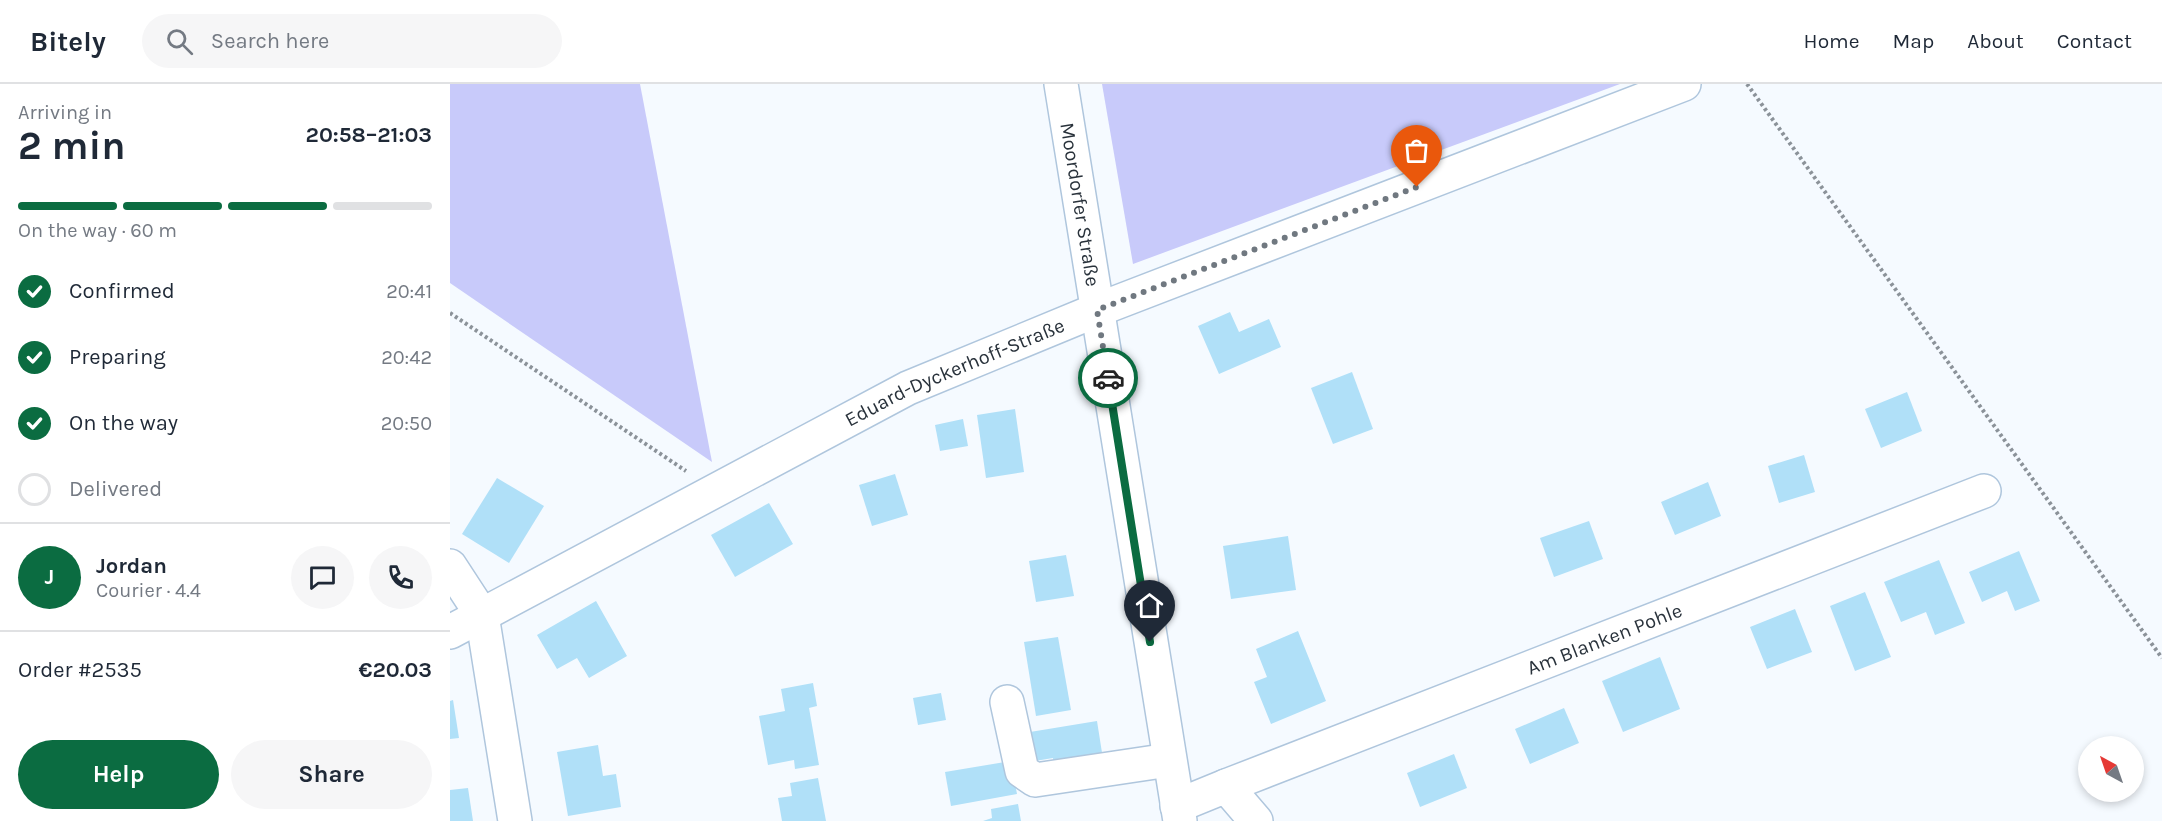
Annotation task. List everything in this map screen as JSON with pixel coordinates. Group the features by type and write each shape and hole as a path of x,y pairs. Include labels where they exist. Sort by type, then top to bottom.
{"street":[{"name":"Moordorfer Straße","path":"1061,84 1179,813"},
{"name":"Eduard-Dyckerhoff-Straße","path":"450,632 908,388 1097,310 1684,84"},
{"name":"Am Blanken Pohle","path":"1179,813 1226,786 1984,491"},
{"path":"450,566 482,615 515,821"},
{"path":"1007,702 1022,771 1035,780 1169,760"},
{"path":"1226,786 1256,821"}],"path":[{"path":"1747,84 2162,658"},
{"path":"450,313 714,490"}],"shaded area":[{"path":"450,84 640,84 712,462 450,283"},
{"path":"1102,84 1620,84 1133,264"}],"building":[{"path":"1230,312 1239,332 1269,319 1281,347 1219,374 1198,326"},
{"path":"1352,372 1373,429 1333,444 1311,388"},
{"path":"1907,392 1922,431 1881,448 1865,409"},
{"path":"1015,409 1024,472 986,478 977,415"},
{"path":"963,419 968,446 940,451 935,425"},
{"path":"1804,455 1815,492 1779,503 1768,466"},
{"path":"895,474 908,515 872,526 859,485"},
{"path":"497,478 544,506 509,563 462,534"},
{"path":"1708,482 1721,516 1675,535 1661,502"},
{"path":"769,503 793,544 735,577 711,535"},
{"path":"1589,521 1603,559 1554,577 1540,538"},
{"path":"1288,536 1296,590 1231,599 1223,546"},
{"path":"2019,551 2040,601 2015,611 2007,591 1982,602 1969,572"},
{"path":"1066,555 1074,596 1036,602 1029,561"},
{"path":"1939,560 1965,623 1935,635 1926,612 1901,622 1884,582"},
{"path":"1865,592 1891,657 1855,671 1830,606"},
{"path":"596,601 627,656 589,678 577,658 557,669 537,635"},
{"path":"1795,609 1812,652 1767,669 1750,627"},
{"path":"1298,631 1326,701 1271,724 1254,682 1267,677 1256,649"},
{"path":"1058,637 1071,710 1036,716 1024,642"},
{"path":"1660,657 1680,709 1623,732 1602,681"},
{"path":"813,683 817,706 809,708 819,765 795,769 794,760 768,765 759,716 785,711 781,689"},
{"path":"941,693 946,720 918,725 913,698"},
{"path":"453,700 459,738 450,739 450,701"},
{"path":"1564,708 1579,743 1530,764 1515,729"},
{"path":"1097,721 1103,759 1054,766 1053,758 1035,761 1030,732"},
{"path":"598,745 603,776 616,774 621,807 568,816 557,752"},
{"path":"1454,754 1467,788 1420,807 1407,773"},
{"path":"1011,761 1017,794 951,806 945,772"},
{"path":"818,778 826,821 782,821 778,798 792,796 790,783"},
{"path":"468,788 473,821 450,821 450,790"},
{"path":"1018,804 1021,821 983,821 992,818 991,809"}],"way so far":[{"path":"1108,378 1097,310 1417,187"}],"route":[{"path":"1108,378 1150,642"}]}
